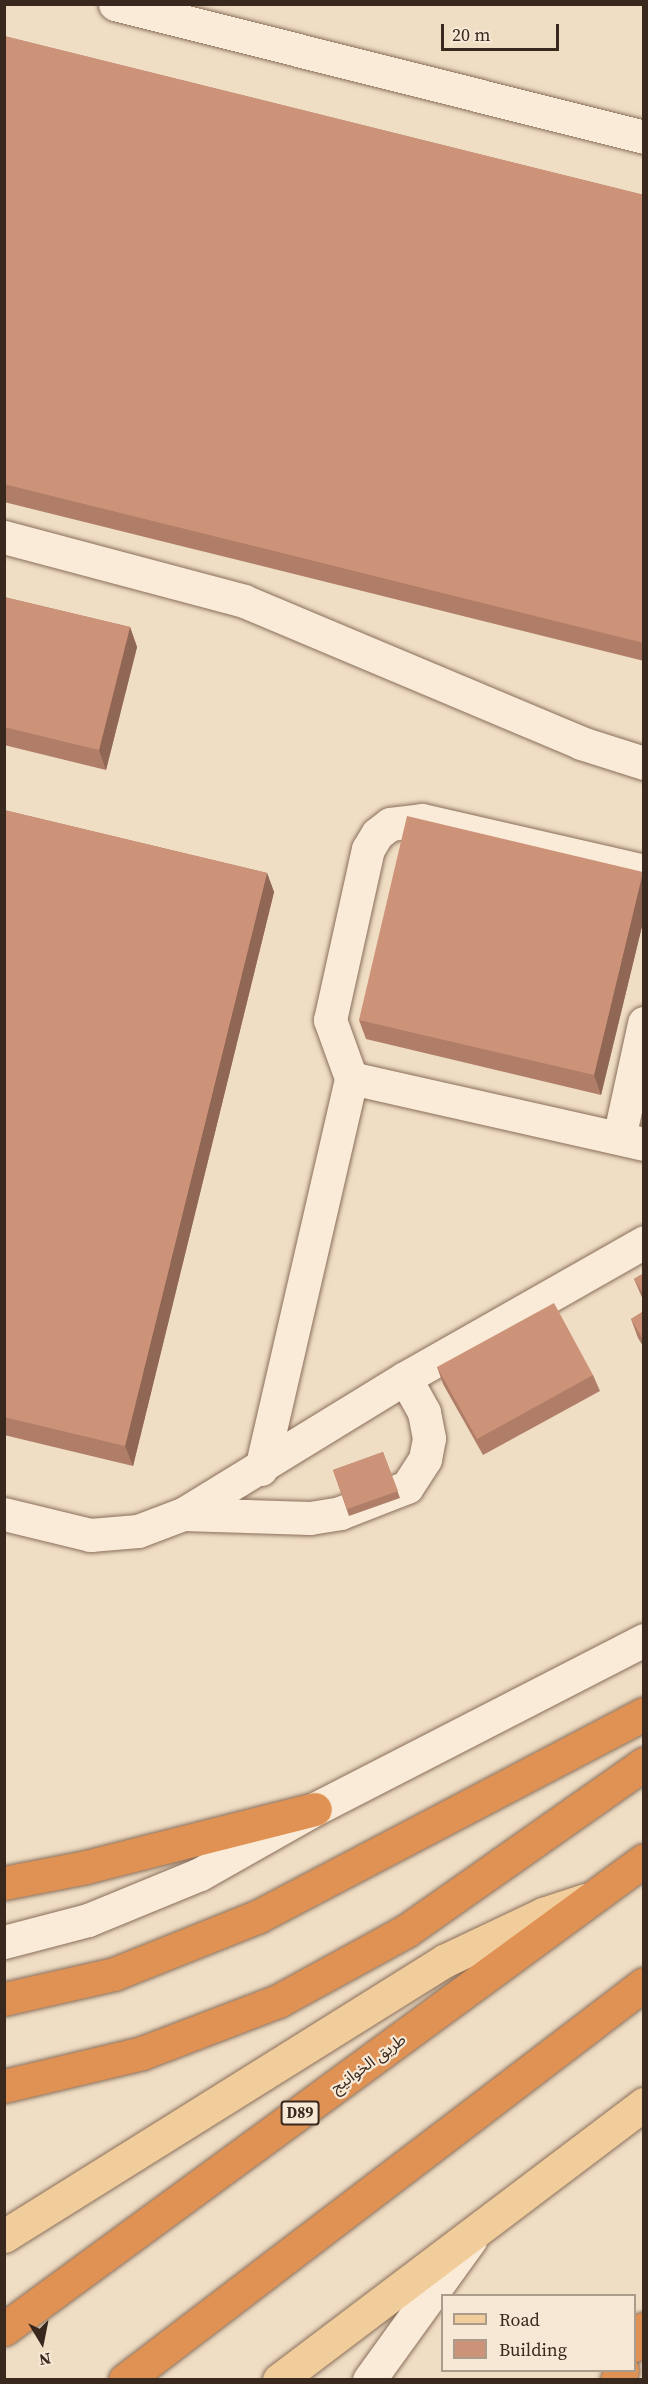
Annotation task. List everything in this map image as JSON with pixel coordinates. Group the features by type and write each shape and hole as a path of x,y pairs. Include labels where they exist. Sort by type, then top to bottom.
{"highway":[{"path":"4,1999 114,1974 259,1916 644,1714"},
{"path":"4,2086 142,2052 211,2029 297,1991 406,1931 644,1764"},
{"path":"4,1882 86,1867 315,1809"},
{"name":"طريق الخوانيج","path":"4,2329 644,1860"},
{"path":"125,2379 644,1984"},
{"path":"636,2342 644,2329"}],"main road":[{"path":"4,2236 444,1961 543,1914 595,1896"},
{"path":"279,2379 644,2104"}],"street":[{"path":"115,4 644,137"},
{"path":"4,537 244,601 581,742 644,763"},
{"path":"261,1469 351,1078 330,1020 368,849 377,834 390,824 422,820 644,871"},
{"path":"351,1078 631,1141 644,1023"},
{"path":"4,1514 90,1535 138,1531 183,1514 261,1469 405,1378 644,1242"},
{"path":"183,1514 310,1518 340,1513 407,1487 425,1460 429,1438 424,1412 405,1378"},
{"path":"4,1942 88,1920 145,1900 200,1874 315,1809 644,1640"},
{"path":"369,2379 482,2224"}],"building":[{"path":"4,36 644,195 644,643 4,484"},
{"path":"4,597 130,627 99,750 4,727"},
{"path":"4,810 267,873 125,1446 4,1417"},
{"path":"407,816 643,872 594,1075 359,1020"},
{"path":"644,1273 644,1295 634,1279"},
{"path":"554,1303 593,1375 477,1439 437,1367"},
{"path":"644,1311 644,1341 631,1319"},
{"path":"383,1452 398,1491 347,1509 333,1470"}]}
